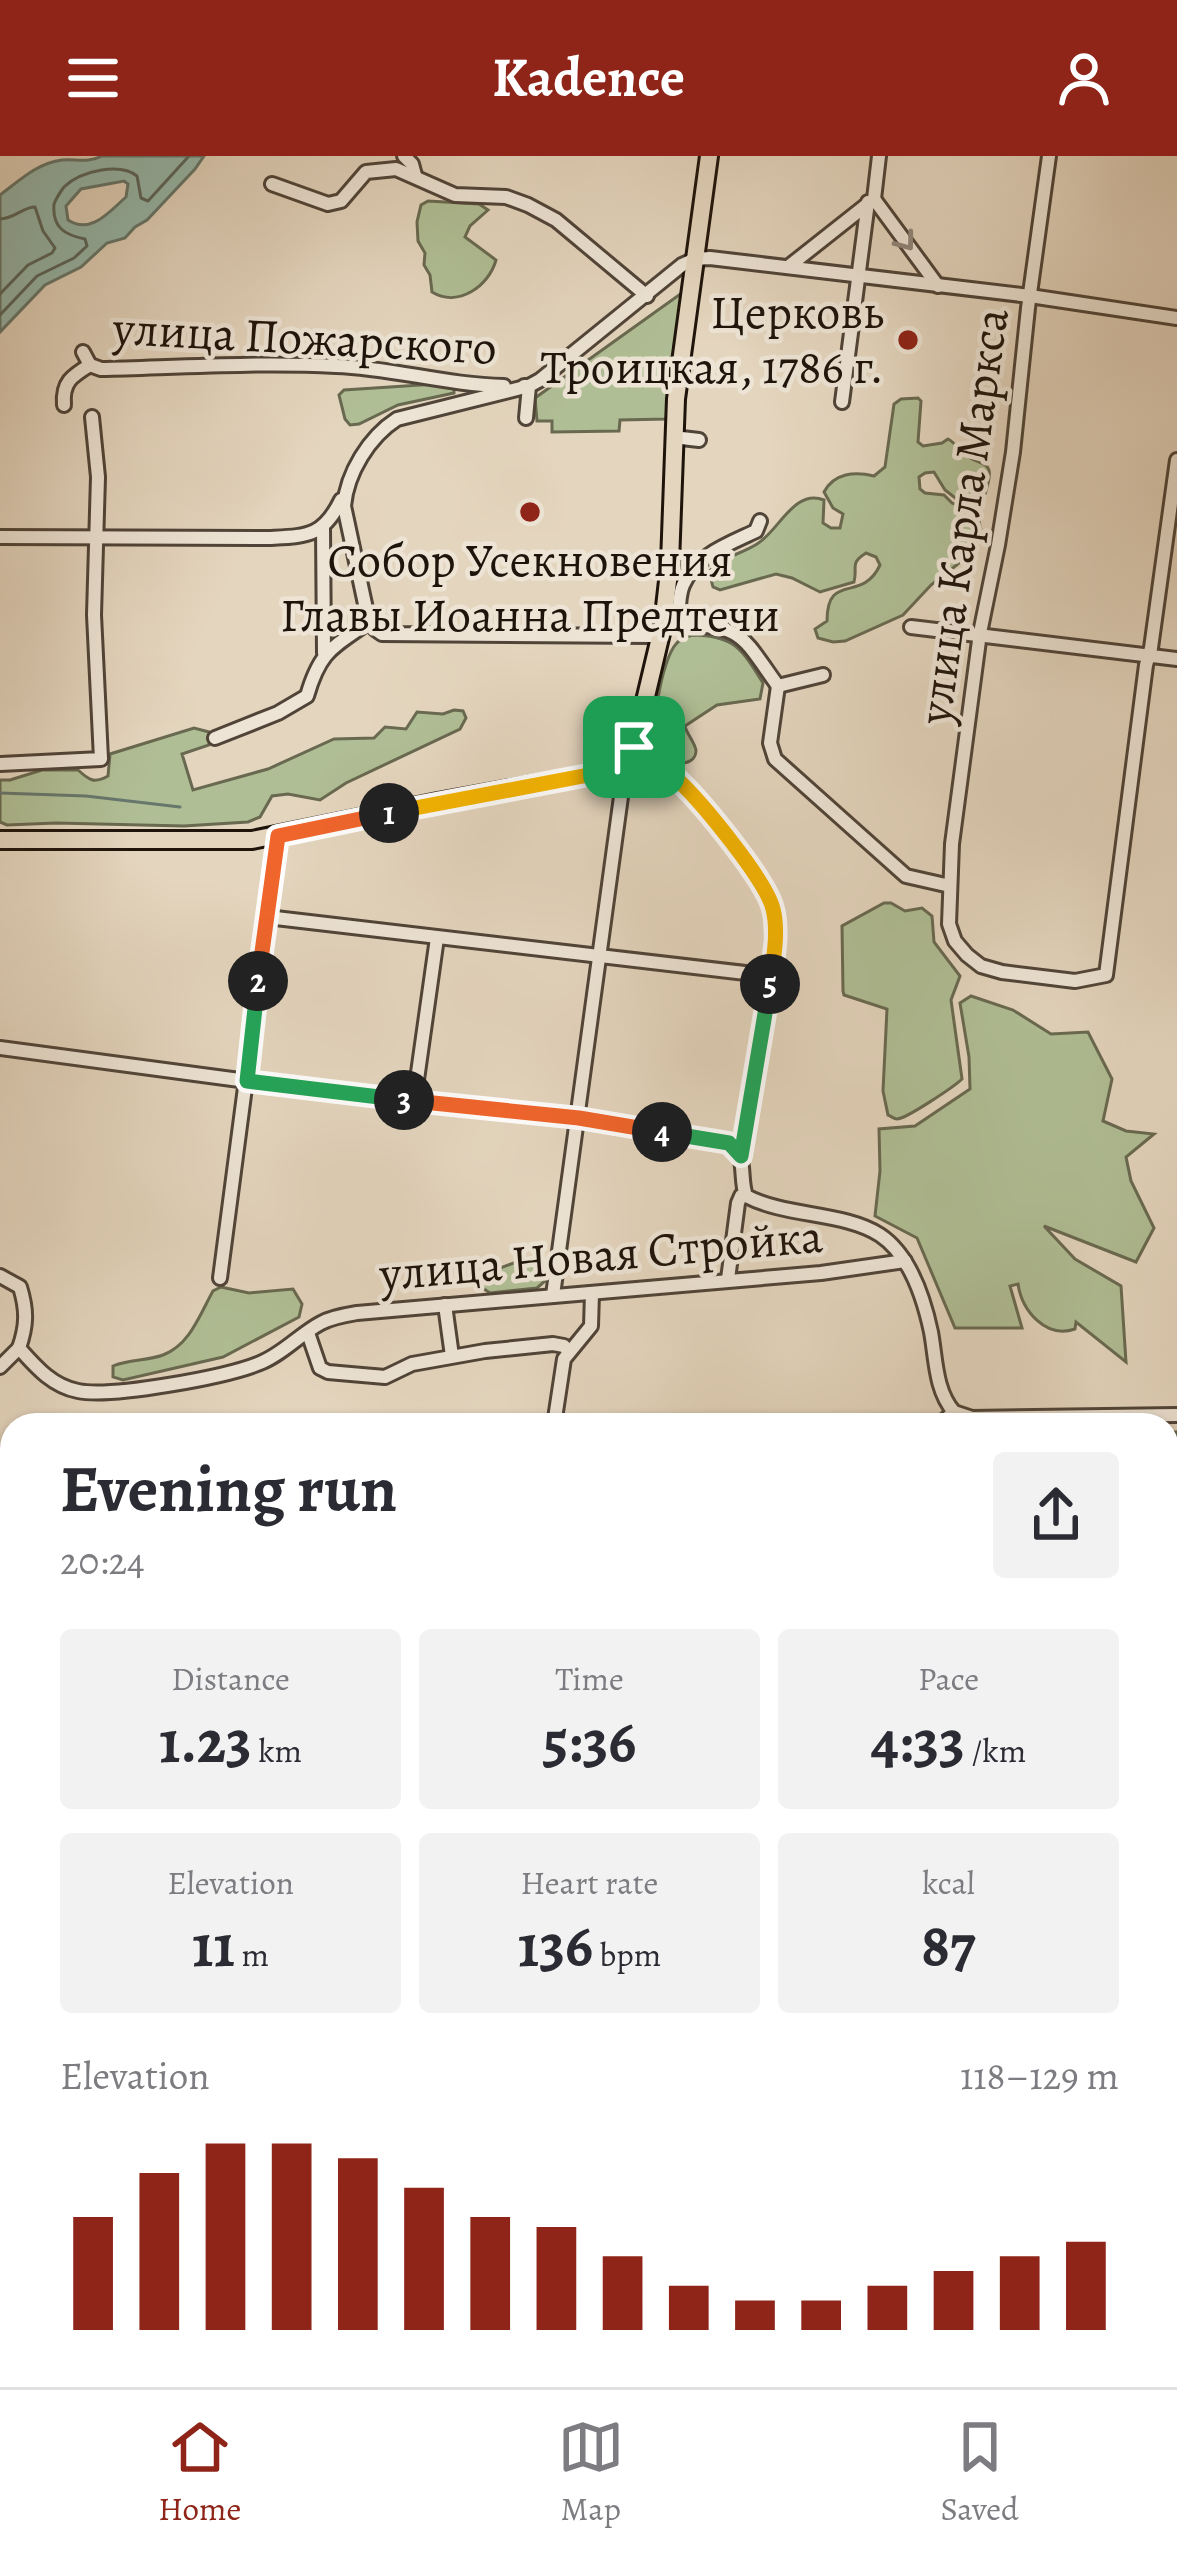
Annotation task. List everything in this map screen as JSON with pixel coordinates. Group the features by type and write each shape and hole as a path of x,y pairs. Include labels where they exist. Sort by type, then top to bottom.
{"main road":[{"path":"0,840 198,841 278,836 617,768 630,754 668,628 677,382 709,156"}],"street":[{"path":"404,156 415,175"},
{"path":"842,402 879,156"},
{"name":"улица Карла Маркса","path":"1048,156 1006,499 980,633 952,844 949,924 955,941 981,966 1075,981 1106,975 1149,655"},
{"path":"272,184 328,204 341,201 367,172 396,169 455,194 506,197 556,220 647,296"},
{"path":"788,268 871,201"},
{"path":"871,201 938,286"},
{"path":"214,738 307,696 324,653 323,528 367,448 385,426 397,418 529,386 695,259 1030,296 1177,318"},
{"path":"890,299 892,280"},
{"name":"улица Пожарского","path":"83,352 90,365 101,369 334,365 478,386 529,386"},
{"path":"64,405 65,386 90,365"},
{"path":"526,418 529,386"},
{"path":"0,764 101,759 94,635 98,476 92,417"},
{"path":"673,437 699,440"},
{"path":"1149,655 1177,460"},
{"path":"345,492 346,519 369,622 382,634 652,636 668,628 715,627 738,633 778,686 770,743 775,759 906,876 950,886"},
{"path":"668,628 682,587 695,568 710,553 755,531 760,521"},
{"path":"0,537 268,538 305,536 323,528"},
{"path":"324,653 369,622"},
{"path":"911,627 1177,659"},
{"path":"778,686 823,675"},
{"path":"553,1295 630,754 679,780 734,847 767,893 774,911 771,976 741,1156 746,1196"},
{"path":"220,1278 278,836"},
{"path":"267,916 771,976"},
{"path":"414,1101 436,938"},
{"path":"0,1048 579,1118 729,1143 741,1156"},
{"path":"728,1279 741,1196 868,1228 904,1261 926,1313 942,1393 957,1413"},
{"name":"улица Новая Стройка","path":"19,1348 54,1382 75,1391 107,1393 241,1370 262,1362 319,1323 345,1316 821,1273 904,1261"},
{"path":"0,1276 20,1287 27,1307 19,1348 0,1367"},
{"path":"556,1413 564,1359 591,1326 592,1293"},
{"path":"446,1305 452,1356"},
{"path":"308,1333 320,1368 385,1377 412,1364 452,1356 553,1344 568,1351"}],"green space":[{"path":"428,201 479,204 488,210 465,237 496,260 480,286 462,296 432,292 417,222 421,205"},
{"path":"686,290 666,419 620,420 619,431 552,432 552,421 537,421 535,398"},
{"path":"454,387 454,393 398,405 359,424 350,425 345,419 339,395 344,390"},
{"path":"918,398 918,442 923,446 948,439 986,466 989,474 985,494 959,501 934,472 919,477 925,493 944,495 977,513 981,530 958,564 903,615 845,641 818,638 815,629 827,621 833,597 873,577 880,565 866,553 856,563 854,582 820,592 776,574 720,590 713,587 709,572 714,566 757,544 804,500 824,500 823,523 840,528 843,514 833,508 824,492 839,477 874,476 885,467 894,404"},
{"path":"692,635 735,646 763,683 760,699 717,705 685,726 696,751 691,761 680,763 659,753 656,715 671,652 679,640"},
{"path":"463,711 466,718 460,729 320,800 272,796 260,817 248,822 184,826 0,822 0,780 42,770 78,770 99,780 108,776 110,754 194,728 209,732 209,745 182,754 193,790 268,769 334,739 374,738 385,727 406,729 417,712"},
{"path":"884,903 905,911 922,908 932,916 934,942 960,976 951,1000 962,1079 897,1119 888,1115 883,1091 887,1009 843,991 842,926"},
{"path":"971,996 1013,1010 1051,1034 1088,1032 1112,1079 1103,1121 1126,1131 1154,1134 1126,1157 1131,1181 1154,1228 1136,1262 1044,1226 1075,1259 1121,1286 1126,1362 1076,1322 1075,1329 1064,1331 1045,1326 1030,1313 1018,1284 1010,1286 1022,1328 955,1328 917,1238 875,1216 879,1129 915,1126 970,1089 960,1003"},
{"path":"541,1257 547,1265 545,1281 537,1288 490,1293 481,1287 484,1274"},
{"path":"221,1287 249,1293 293,1289 302,1304 299,1317 223,1357 123,1380 113,1377 113,1366 163,1355 180,1344 213,1291"}],"water":[{"path":"102,156 204,156 147,220 125,238 107,243 81,267 45,285 0,332 0,195 44,165","holes":["128,184 126,197 99,220 84,225 68,220 66,206 81,189"]}],"waterway":[{"path":"0,793 86,796 180,807"}],"place":[{"name":"Церковь Троицкая, 1786 г.","path":"908,340"},
{"name":"Собор Усекновения Главы Иоанна Предтечи","path":"530,512"}],"route":[{"path":"634,747 679,780 734,847 767,893 774,911 771,976 741,1156 729,1143 579,1118 247,1081 278,836 599,773 617,768 634,747"}]}
